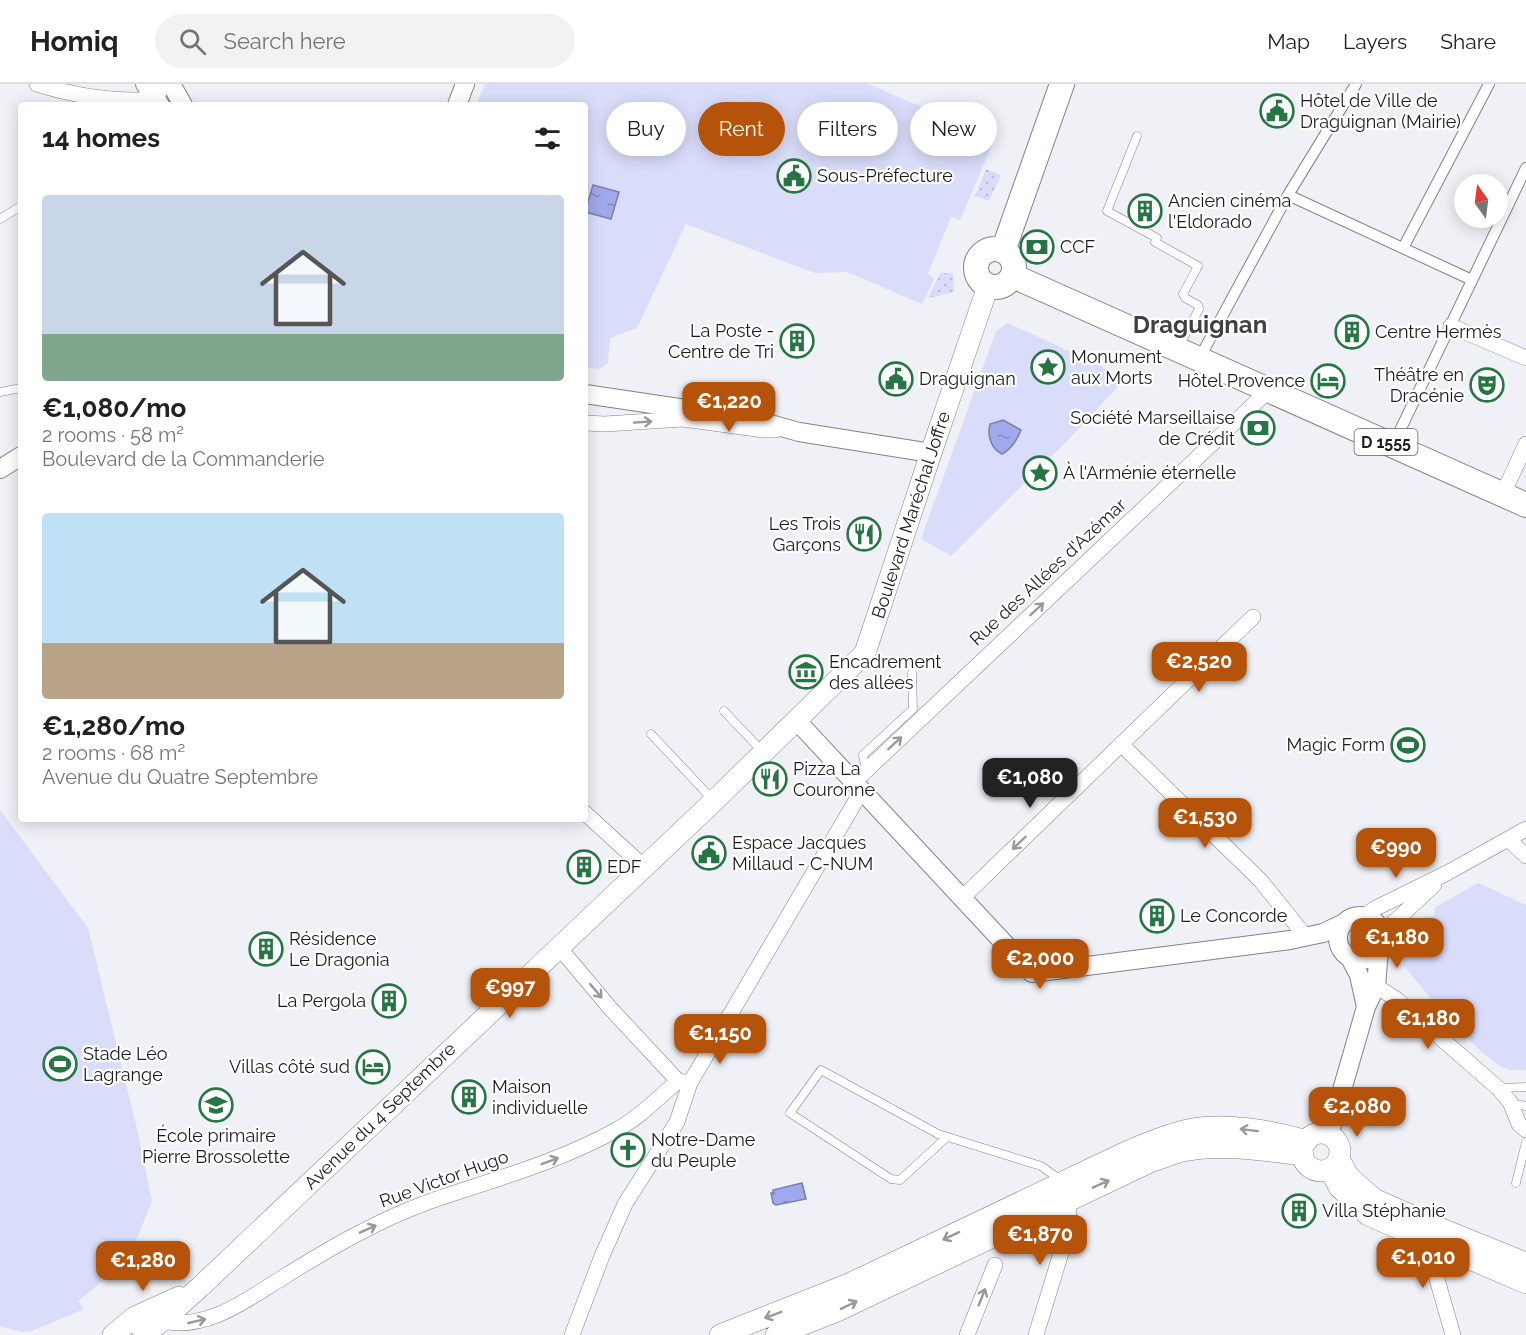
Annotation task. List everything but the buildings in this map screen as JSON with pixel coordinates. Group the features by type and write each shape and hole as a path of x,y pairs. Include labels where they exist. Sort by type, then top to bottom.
{"main road":[{"path":"1003,251 1062,84"},
{"path":"988,251 1003,251 1012,259 1013,276 1003,286 988,286 978,276 978,261 988,251"},
{"name":"D 1555","path":"1013,276 1526,504"},
{"name":"Boulevard Maréchal Joffre","path":"797,721 865,653 988,286"},
{"name":"Avenue du 4 Septembre","path":"165,1312 198,1288 797,721"},
{"path":"776,1335 837,1311 1064,1192 1147,1143 1192,1129 1233,1128 1286,1135 1305,1148"},
{"path":"1335,1164 1318,1171 1312,1169 1304,1160 1305,1148 1317,1134 1329,1135 1339,1145 1335,1164 1339,1187 1368,1215 1526,1283"},
{"path":"1335,1164 1374,1199 1526,1263"},
{"path":"720,1335 849,1284 1064,1192"},
{"path":"113,1335 135,1317 165,1312"},
{"path":"143,1335 165,1312"}],"street":[{"path":"37,84 84,96 129,102 159,96"},
{"path":"145,84 159,96"},
{"path":"171,84 181,102"},
{"path":"458,102 465,84"},
{"path":"1188,354 1261,246 1288,195 1356,84"},
{"path":"1403,248 1489,84"},
{"path":"1393,445 1526,168"},
{"path":"1288,195 1472,280"},
{"path":"1451,326 1526,358"},
{"name":"Rue des Allées d'Azémar","path":"684,1082 860,782 1269,390"},
{"path":"588,394 753,419 794,431 931,453"},
{"path":"588,423 683,419 764,430 794,431"},
{"path":"1503,494 1526,444"},
{"path":"0,469 18,458"},
{"path":"962,898 1253,617"},
{"path":"797,721 860,782 962,898 1032,973 1306,938 1342,924 1352,916 1365,916 1377,924 1381,943"},
{"path":"1121,744 1261,881 1306,938 1338,944 1368,983 1396,999 1498,1088 1510,1102 1520,1124 1526,1130"},
{"path":"588,816 643,866"},
{"path":"1365,916 1374,909 1447,873 1526,829"},
{"path":"1509,840 1526,856"},
{"path":"1329,1135 1366,1007 1368,983 1381,943 1391,925 1447,873"},
{"path":"1342,924 1338,933 1345,952"},
{"path":"1345,952 1366,959 1381,943"},
{"path":"558,946 610,1008 684,1082 676,1122 625,1204 602,1256 572,1335"},
{"name":"Rue Victor Hugo","path":"165,1312 172,1323 195,1323 234,1308 345,1239 429,1202 564,1156 620,1128 684,1082"},
{"path":"1036,1335 1069,1227 1064,1192"},
{"path":"1440,1247 1434,1269 1453,1335"},
{"path":"954,1335 968,1332 995,1266"}],"lane":[{"path":"1137,136 1107,211 1157,238 1155,242 1198,266 1183,294 1200,309 1188,354"},
{"path":"0,219 18,208"},
{"path":"0,392 18,390"},
{"path":"860,782 863,755 913,709 912,673"},
{"path":"724,711 763,752"},
{"path":"651,734 714,801"},
{"path":"947,1137 900,1180 891,1179 790,1113 821,1070 938,1134 1041,1166 1055,1176 1064,1192"},
{"path":"1498,1088 1526,1087"},
{"path":"1510,1102 1526,1106"},
{"path":"1516,1183 1526,1142"}],"shaded area":[{"path":"485,84 868,84 910,102 910,156 987,156 960,220 951,217 928,274 934,279 922,304 847,272 815,273 686,224 637,328 610,338 608,363 599,369 588,367 588,102 477,102"},
{"path":"986,169 1001,175 989,201 975,196"},
{"path":"940,273 953,273 954,292 928,298"},
{"path":"1008,323 1102,366 1123,381 1070,438 951,556 921,539 996,331"},
{"name":"Stade Léo Lagrange","path":"0,810 88,928 137,1129 152,1201 138,1236 115,1271 78,1301 84,1309 32,1331 22,1332 0,1326"},
{"path":"1478,883 1526,905 1526,1070 1507,1069 1482,1052 1452,1023 1403,965 1403,946 1408,928 1417,920 1435,916 1434,908"}],"water":[{"path":"593,185 619,192 611,219 588,213 588,202"},
{"path":"1003,420 1021,430 1014,444 1002,454 993,445 989,433 990,424"},
{"path":"802,1183 806,1199 776,1205 773,1203 771,1193 773,1190"}],"place":[{"name":"Hôtel de Ville de Draguignan (Mairie)","path":"1277,111"},
{"name":"Sous-Préfecture","path":"794,176"},
{"name":"Ancien cinéma l'Eldorado","path":"1145,211"},
{"name":"CCF","path":"1037,247"},
{"name":"Centre Hermès","path":"1352,332"},
{"name":"La Poste - Centre de Tri","path":"797,341"},
{"name":"Monument aux Morts","path":"1048,367"},
{"name":"Draguignan","path":"896,379"},
{"name":"Hôtel Provence","path":"1328,381"},
{"name":"Théâtre en Dracénie","path":"1487,385"},
{"name":"Société Marseillaise de Crédit","path":"1258,428"},
{"name":"À l'Arménie éternelle","path":"1040,473"},
{"name":"Les Trois Garçons","path":"864,534"},
{"name":"Encadrement des allées","path":"806,672"},
{"name":"Magic Form","path":"1408,745"},
{"name":"Pizza La Couronne","path":"770,779"},
{"name":"Espace Jacques Millaud - C-NUM","path":"709,853"},
{"name":"EDF","path":"584,867"},
{"name":"Le Concorde","path":"1157,916"},
{"name":"Résidence Le Dragonia","path":"266,949"},
{"name":"La Pergola","path":"389,1001"},
{"name":"Stade Léo Lagrange","path":"60,1064"},
{"name":"Villas côté sud","path":"373,1067"},
{"name":"Maison individuelle","path":"469,1097"},
{"name":"École primaire Pierre Brossolette","path":"216,1105"},
{"name":"Notre-Dame du Peuple","path":"628,1150"},
{"name":"Villa Stéphanie","path":"1299,1211"}],"district":[{"name":"Draguignan","path":"1200,325"}]}
